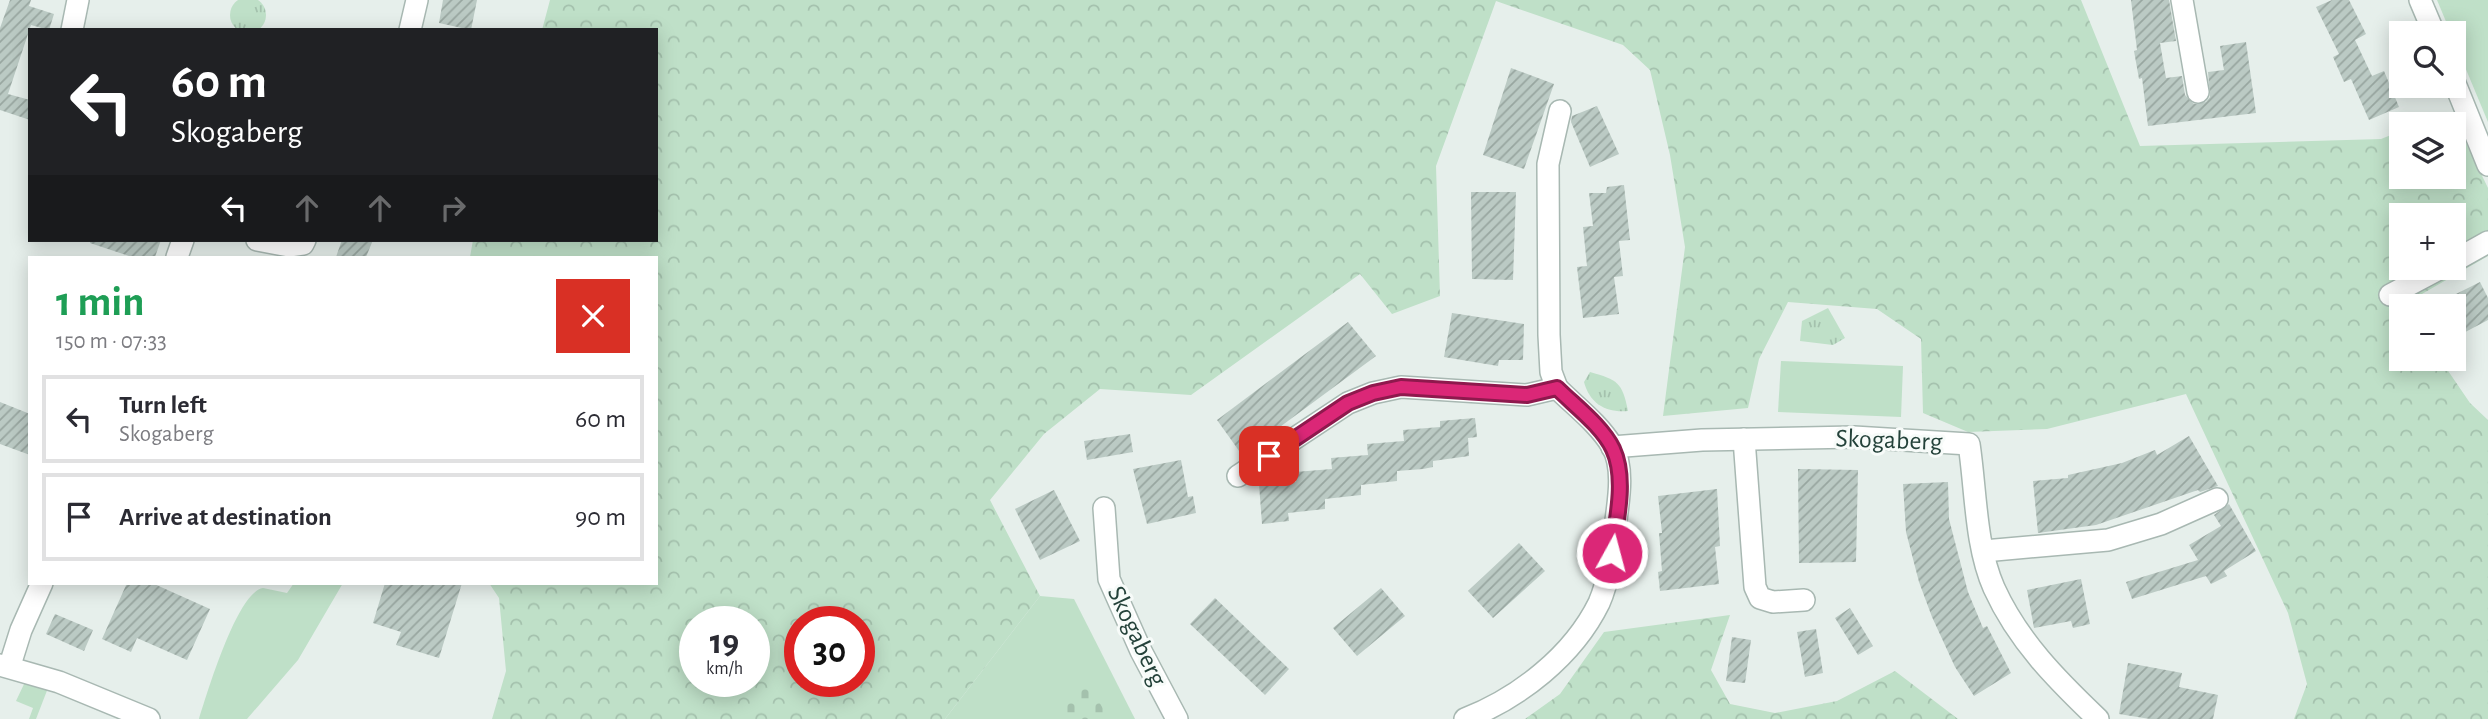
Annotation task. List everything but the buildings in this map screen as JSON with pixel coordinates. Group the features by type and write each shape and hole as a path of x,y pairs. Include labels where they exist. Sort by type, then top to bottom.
{"street":[{"path":"72,28 78,0"},
{"path":"410,28 417,0"},
{"path":"2182,0 2198,92"},
{"path":"2420,0 2429,21"},
{"path":"2461,98 2488,165"},
{"path":"1465,719 1488,710 1556,661 1580,634 1599,602 1612,553 1619,504 1617,460 1612,447 1557,388 1551,372 1549,164 1560,111"},
{"path":"268,242 289,246 304,242"},
{"path":"2466,255 2488,243"},
{"path":"2392,294 2418,280"},
{"path":"1238,476 1348,403 1373,393 1401,387 1527,395 1557,388"},
{"name":"Skogaberg","path":"1612,447 1744,439 1854,437 1969,444 1984,551 1994,587 2033,654 2098,719"},
{"path":"1744,439 1755,587 1760,598 1766,601 1804,600"},
{"path":"1984,551 2108,540 2161,524 2217,499"},
{"name":"Skogaberg","path":"1104,508 1109,579 1141,651 1177,719"},
{"path":"41,585 5,665 149,719"}],"green space":[{"path":"240,-1 256,-1 265,8 265,22 261,28 235,28 231,22 231,8"},
{"path":"550,0 2081,0 2140,146 2381,139 2389,136 2389,189 2466,189 2466,143 2488,188 2488,256 2466,269 2466,203 2389,203 2389,280 2446,280 2422,294 2389,294 2389,371 2448,371 2470,403 2488,420 2488,719 2294,719 2307,684 2288,613 2186,394 2047,429 1968,432 1923,413 1921,339 1877,309 1788,302 1759,359 1748,408 1663,416 1685,247 1670,155 1650,70 1623,45 1496,1 1436,166 1440,296 1392,314 1360,274 1191,395 1100,389 1044,434 990,500 1040,596 945,719 492,719 506,671 499,598 490,585 658,585 658,256 470,256 473,242 658,242 658,28 543,28"},
{"path":"2437,0 2488,0 2488,122 2466,69 2466,21 2446,21"},
{"path":"1828,308 1845,338 1833,345 1800,341 1802,321"},
{"path":"1781,361 1903,366 1901,417 1778,412"},
{"path":"1590,372 1613,380 1621,388 1628,411 1606,409 1590,396 1584,382"},
{"path":"293,585 342,585 298,660 247,719 199,719 224,646 243,607 253,594 263,588 287,593"},
{"path":"1040,596 1074,599 1135,719 945,719"},
{"path":"1730,615 1711,670 1730,704 1775,713 1837,701 1895,671 1958,719 1525,719 1560,694 1604,632"},
{"path":"1084,676 1109,719 1066,719 1057,708"},
{"path":"25,682 48,688 36,719 29,719 33,708 16,701"}],"route":[{"path":"1269,456 1348,403 1373,393 1401,387 1527,395 1557,388 1602,434 1612,447 1617,460 1619,504 1612,553"}]}
